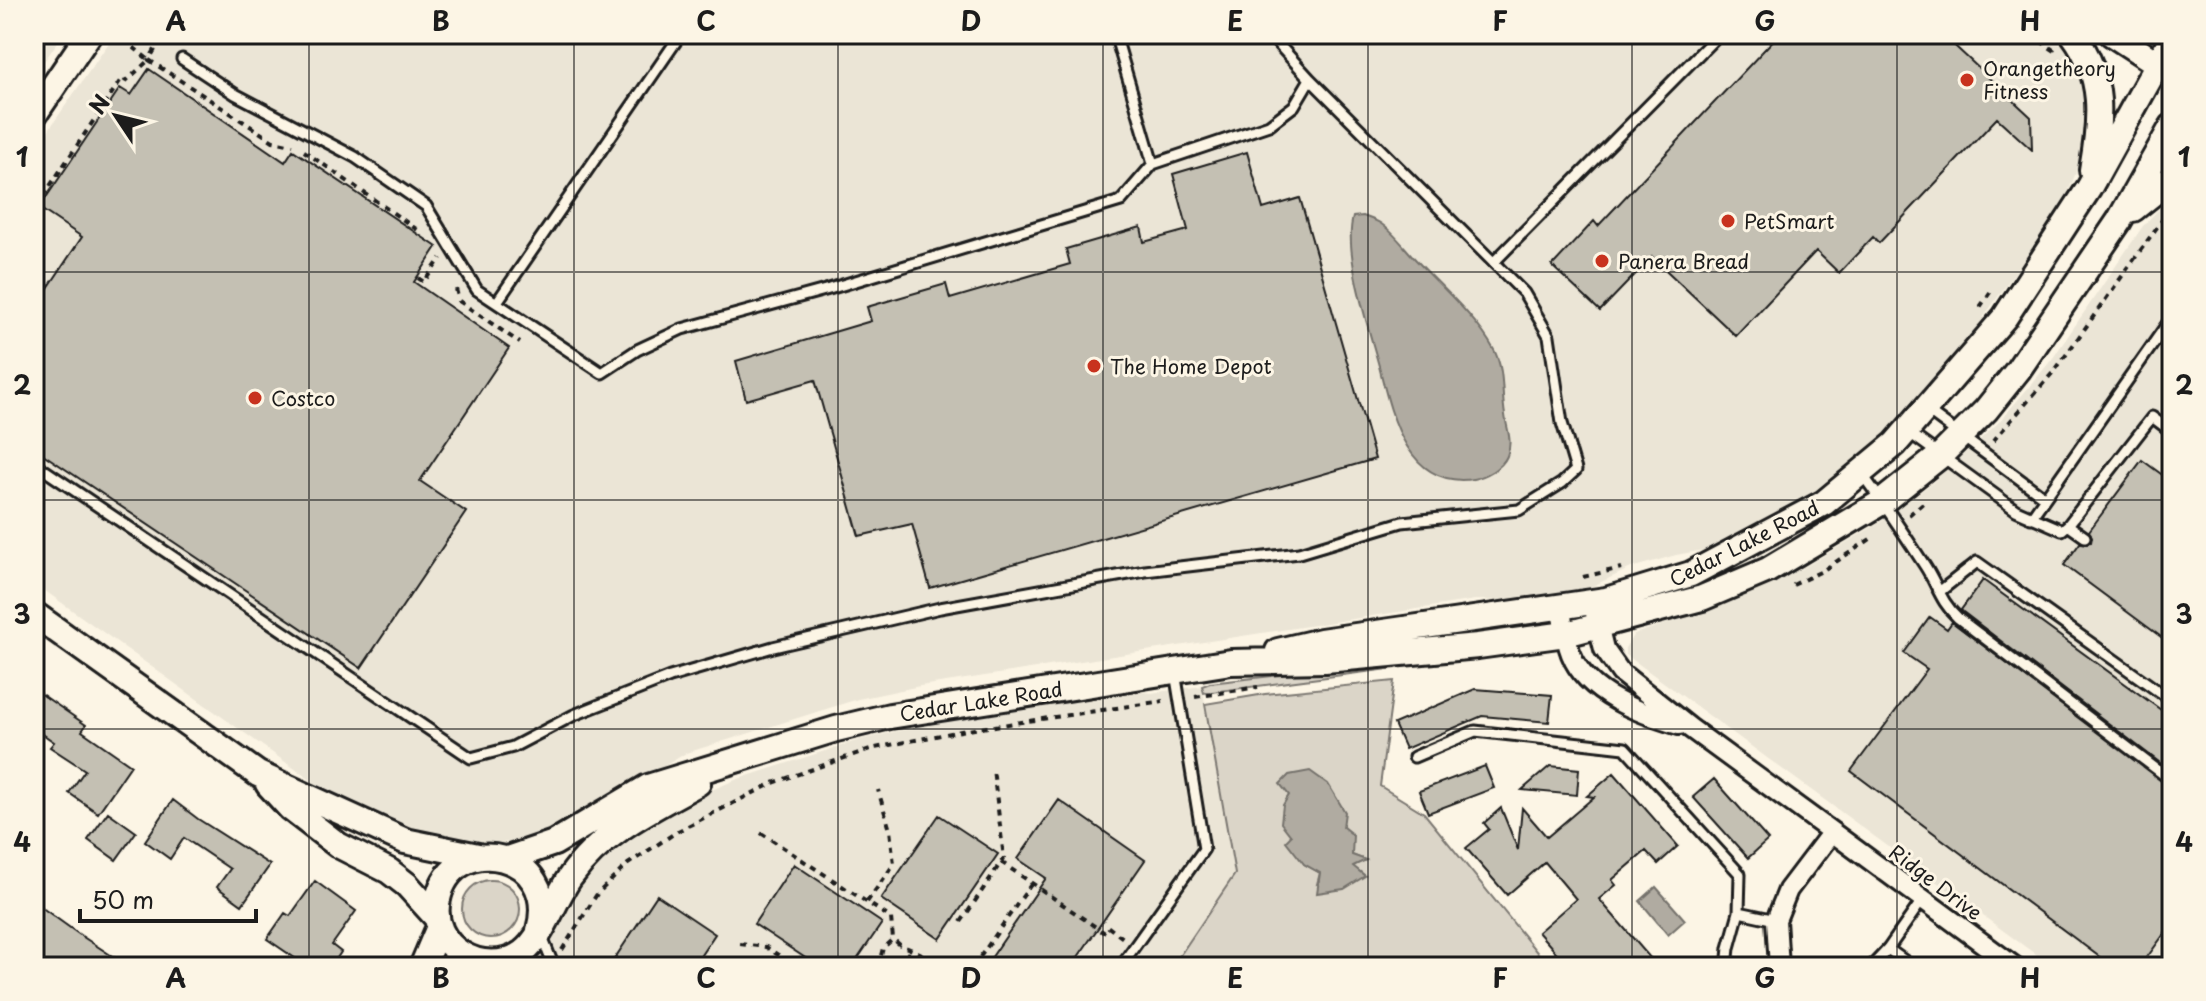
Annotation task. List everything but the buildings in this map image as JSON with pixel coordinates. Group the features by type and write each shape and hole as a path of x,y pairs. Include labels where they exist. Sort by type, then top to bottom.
{"street":[{"path":"34,115 89,34"},
{"path":"2073,34 2087,53 2096,80 2100,115 2089,188"},
{"path":"2112,34 2165,68"},
{"name":"Cedar Lake Road","path":"1231,662 1321,641 1593,602 1691,574 1824,503 1862,474 1907,431 2005,317 2165,68 2172,38"},
{"name":"Cedar Lake Road","path":"422,967 438,923 438,896 448,877 463,863 495,858 562,839 648,787 836,729 902,714 1174,669 1231,662 1325,660 1478,646 1566,634 1702,598 1768,570 1882,502 1941,455 1986,410 2018,370 2119,221 2172,127"},
{"path":"2119,221 2172,178"},
{"name":"Ridge Drive","path":"1593,602 1604,649 1621,673 1690,728 2015,967"},
{"name":"Ridge Drive","path":"1560,605 1572,657 1590,680 1617,702 1651,717 1690,728"},
{"path":"34,614 258,774 405,841 520,865 539,887 543,901 539,930"},
{"name":"Cedar Lake Road","path":"438,923 449,944 464,956 483,963 496,966 523,952 572,874 614,832 736,762"},
{"path":"258,774 290,808 338,845 389,871 407,885 438,923"},
{"path":"1779,967 1776,920 1788,890 1832,832"}],"lane":[{"path":"497,302 681,34"},
{"path":"1115,34 1153,164"},
{"path":"1494,262 1719,34"},
{"path":"34,463 471,758 513,747 574,715 670,677 789,643 940,608 1145,571 1299,553 1402,522 1519,510 1562,483 1576,470 1562,423 1549,336 1524,293 1310,79 1272,36"},
{"path":"182,59 235,94 355,157 426,206 477,290 602,373 637,350 682,329 829,289 1121,201 1153,164 1269,125 1294,106 1310,79"},
{"path":"2031,518 2172,317"},
{"path":"1926,410 2044,497"},
{"path":"1907,431 2016,510 2062,530 2152,417 2172,432"},
{"path":"1862,474 1926,567 1943,603 1958,618 2172,781"},
{"path":"2068,525 2085,537"},
{"path":"1939,592 1977,562 2172,701"},
{"path":"1120,967 1204,849 1174,669"},
{"path":"1414,757 1475,731 1625,748 1740,874 1739,912 1727,967"},
{"path":"1871,967 1888,949 1923,899"},
{"path":"1739,912 1776,920"},
{"path":"539,930 554,967"},
{"path":"1888,949 1913,967"}],"path":[{"path":"34,193 42,198 122,78 126,81 149,60 161,39"},
{"path":"133,47 273,141 296,145 423,234"},
{"path":"418,278 424,282 444,253"},
{"path":"425,267 431,271"},
{"path":"1974,315 1991,291"},
{"path":"561,952 597,894 628,864 678,831 773,783 870,749 961,731 1161,701"},
{"path":"961,922 1004,858 993,769"},
{"path":"867,902 894,864 890,830 878,790"},
{"path":"761,833 891,918 893,939"},
{"path":"1001,862 1103,932 1107,926 1135,946"},
{"path":"973,967 1032,883"},
{"path":"893,939 920,953 934,967"},
{"path":"878,967 883,948 893,939"},
{"path":"740,944 766,947 796,967"},
{"path":"900,967 907,959 909,948"}],"shaded area":[{"path":"34,34 63,34 34,76"},
{"path":"115,34 2050,34 2071,50 2081,72 2088,116 2083,156 2063,204 1974,331 1904,415 1884,438 1809,501 1720,547 1631,568 1582,591 1528,601 1475,600 920,686 858,699 686,753 560,829 535,838 495,844 418,832 347,804 34,583 34,151"},
{"path":"2172,195 2172,967 2053,967 1625,654 1625,648 1634,634 1724,605 1803,568 1879,523 1932,483 1998,423 2029,387 2053,358 2143,226"},
{"path":"1363,216 1380,223 1395,236 1469,315 1494,350 1501,374 1510,445 1505,460 1488,474 1473,479 1451,479 1432,472 1417,460 1406,444 1389,405 1354,270 1351,250 1353,217"},
{"path":"1397,662 1396,668 1204,693 1202,686 1210,683"},
{"path":"1394,681 1380,786 1424,813 1549,967 1172,967 1235,874 1205,704 1265,694","holes":["1289,795 1352,855 1365,860 1352,866 1364,875 1317,884 1320,873 1304,864 1292,836 1283,806"]},
{"path":"1202,686 1235,874 1172,967 514,967 583,876 612,845 670,808 735,780 859,740 915,727 1138,691 1151,693"},
{"path":"1310,771 1328,784 1345,812 1343,827 1353,835 1352,855 1366,860 1353,866 1365,876 1344,889 1317,893 1320,873 1304,864 1286,841 1291,836 1281,823 1283,805 1289,795 1280,784 1289,775"},
{"path":"491,880 512,888 520,909 512,930 491,938 470,930 462,909 470,888"},
{"path":"1656,887 1685,920 1668,935 1640,901"}],"place":[{"name":"Orangetheory Fitness","path":"1967,80"},
{"name":"PetSmart","path":"1728,221"},
{"name":"Panera Bread","path":"1602,261"},
{"name":"The Home Depot","path":"1094,366"},
{"name":"Costco","path":"255,398"}]}
